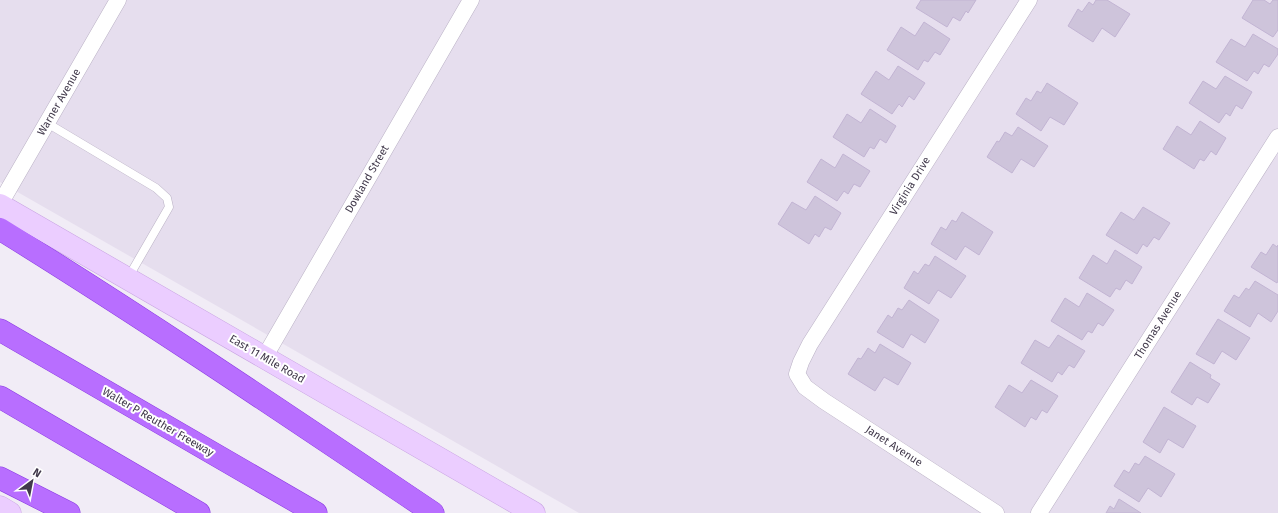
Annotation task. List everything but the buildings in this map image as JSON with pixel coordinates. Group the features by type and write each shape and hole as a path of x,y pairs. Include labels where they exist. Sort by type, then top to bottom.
{"highway":[{"path":"0,229 70,272 433,513"},
{"name":"Walter P Reuther Freeway","path":"0,330 316,513"},
{"path":"0,397 199,513"},
{"path":"0,478 69,513"}],"main road":[{"name":"East 11 Mile Road","path":"0,205 534,513"},
{"path":"0,507 10,513"}],"street":[{"name":"Warner Avenue","path":"0,205 118,0"},
{"name":"Dowland Street","path":"264,358 471,0"},
{"name":"Virginia Drive","path":"797,374 810,344 1029,0"},
{"name":"Thomas Avenue","path":"1039,513 1278,137"},
{"name":"Janet Avenue","path":"797,374 805,387 824,401 996,513"}],"lane":[{"path":"47,122 156,188 167,198 170,207 128,279"}],"shaded area":[{"path":"0,0 1278,0 1278,513 579,513 0,182"}]}
